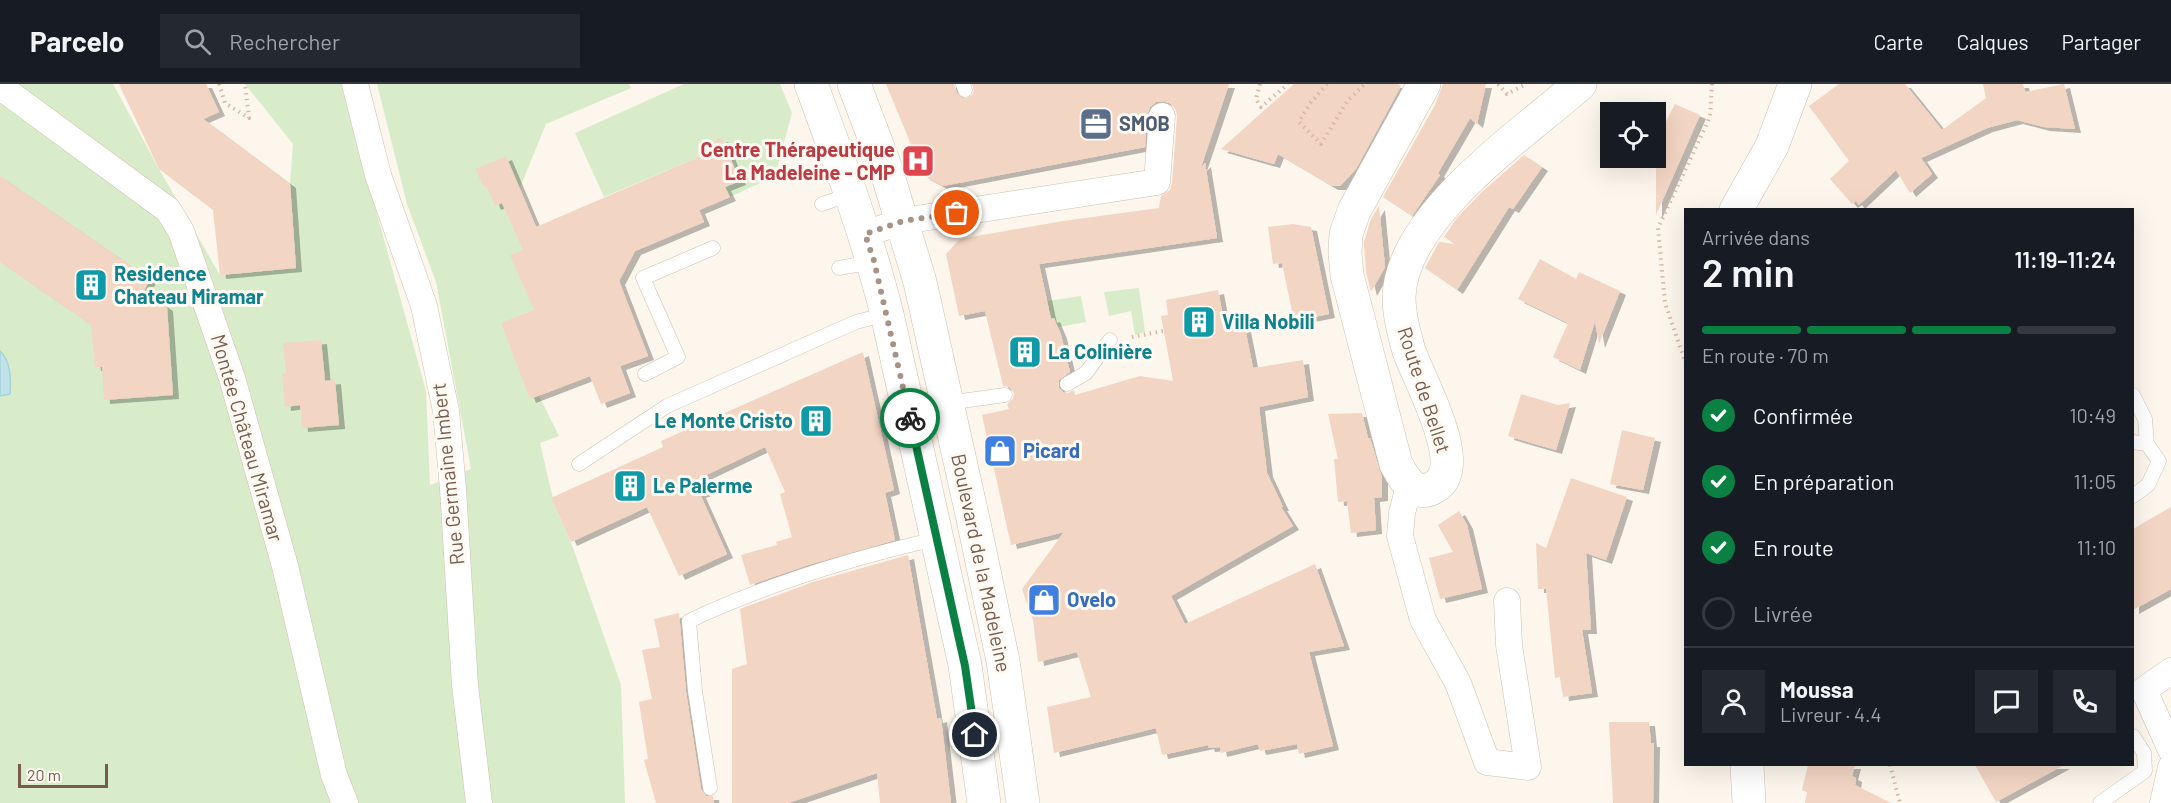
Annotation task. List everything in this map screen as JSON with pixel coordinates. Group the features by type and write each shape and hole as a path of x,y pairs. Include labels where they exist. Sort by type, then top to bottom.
{"street":[{"name":"Rue Germaine Imbert","path":"355,84 378,175 424,306 446,411 465,685 480,803"},
{"name":"Boulevard de la Madeleine","path":"811,84 837,199 869,247 887,314 936,539 963,567 1003,661 1023,803"},
{"name":"Boulevard de la Madeleine","path":"854,84 903,221 920,282 948,403 963,567 965,666 984,803"},
{"path":"1424,84 1354,211 1346,234 1345,253 1353,304 1396,464 1409,486 1402,513 1400,536 1423,620 1458,683 1487,762 1528,767 1509,645 1507,601"},
{"name":"Route de Bellet","path":"1409,486 1422,491 1436,486 1443,478 1447,462 1441,430 1409,351 1402,324 1399,298 1401,275 1410,253 1442,207 1465,182 1580,84"},
{"path":"1737,208 1772,146 1795,84"},
{"name":"Montée Château Miramar","path":"5,88 168,210 181,231 232,378 285,566 334,775 345,803"},
{"path":"869,247 903,221 1157,182 1162,116"},
{"path":"2171,671 2144,690 2171,750"},
{"path":"1747,766 1749,803"},
{"path":"2163,803 2171,767"}],"lane":[{"path":"839,268 869,247"},
{"path":"645,374 678,357 643,278 712,248"},
{"path":"579,464 667,406 856,322 887,314"},
{"path":"1067,384 1086,374 1109,341"},
{"path":"948,403 1005,395"},
{"path":"2134,397 2145,419 2140,443 2159,461 2148,485 2134,495"},
{"path":"710,788 695,691 689,621 729,602 817,571 883,551 936,539"},
{"path":"2100,803 2145,771 2144,753 2134,738"}],"path":[{"path":"219,84 225,103 249,118 245,84"},
{"path":"1260,84 1256,99 1262,107 1288,84"},
{"path":"1327,84 1311,102 1299,122 1321,144 1348,100 1365,84"},
{"path":"1498,84 1507,94 1526,84"},
{"path":"1684,357 1665,303 1658,228 1710,117 1712,84"},
{"path":"1109,341 1163,331"},
{"path":"1890,766 1900,803"}],"green space":[{"path":"0,84 113,84 220,275 296,268 290,184 293,144 245,84 341,84 426,391 430,485 471,469 436,282 407,204 377,84 629,84 631,88 546,124 508,217 553,257 570,318 510,338 559,436 540,443 555,507 571,542 621,685 625,803 0,803"},
{"path":"684,84 780,84 792,113 775,176 730,197 725,187 748,178 745,168 735,170 698,147 701,156 604,197 575,133"},
{"path":"1139,288 1145,332 1135,335 1131,311 1109,316 1104,292"},
{"path":"1081,296 1086,322 1053,328 1047,301"}],"water":[{"path":"0,351 10,371 10,394 0,396"}],"building":[{"name":"Residence Chateau Miramar","path":"119,84 206,84 219,112 203,119 290,184 296,268 220,275 213,210 159,169"},
{"path":"886,84 954,84 957,93 964,99 972,95 974,91 972,84 1229,84 1201,167 1205,163 1217,238 1039,264 1051,319 1054,318 1061,335 1070,372 1059,380 1059,388 1063,392 1068,393 1074,390 1075,395 1140,376 1173,381 1161,316 1168,315 1166,300 1218,290 1222,311 1227,311 1231,331 1245,328 1253,368 1303,360 1308,397 1259,407 1267,473 1283,507 1281,507 1293,526 1171,596 1185,624 1315,564 1344,646 1309,652 1333,746 1299,754 1297,744 1260,751 1258,744 1221,753 1220,747 1209,748 1208,745 1162,755 1156,728 1054,753 1047,707 1091,697 1077,652 1038,662 1033,620 1022,589 1064,532 1011,545 982,415 1009,409 1007,404 1013,399 1014,393 1009,387 1003,386 985,311 959,316 946,254 960,239 1063,221 1159,208 1161,196 1170,190 1172,183 1176,110 1164,101 1156,102 1150,107 1147,115 1145,147 943,186 924,176"},
{"path":"1294,84 1398,84 1401,86 1356,169 1340,186 1332,186 1278,154 1274,164 1221,149"},
{"path":"1443,84 1486,84 1477,124 1470,118 1438,173 1440,175 1412,216 1383,197 1435,105"},
{"path":"1839,84 1905,84 1942,130 1986,98 1983,84 2023,84 2025,92 2064,84 2075,129 2044,127 2017,120 1987,128 1921,158 1932,174 1910,193 1896,170 1859,205 1856,201 1852,204 1830,179 1849,161 1809,106"},
{"path":"1675,104 1700,115 1656,215 1656,168 1666,168 1666,122"},
{"path":"722,138 740,181 725,187 730,197 699,210 704,222 635,251 619,281 648,356 620,366 630,393 601,404 590,376 530,399 501,323 534,310 510,255 523,250 502,203 495,206 487,187 484,187 475,169 506,156 536,227 701,156 698,147"},
{"path":"1524,155 1542,167 1513,209 1509,207 1457,290 1425,268 1439,242 1456,244 1444,237 1456,219 1482,192"},
{"name":"Residence Chateau Miramar","path":"0,176 150,279 144,291 167,307 173,395 104,400 102,367 95,367 91,325 0,262"},
{"path":"1379,206 1385,267 1371,292 1366,272 1364,242 1371,219"},
{"path":"1293,224 1311,227 1329,314 1294,321 1282,263 1273,264 1268,227"},
{"path":"1540,259 1576,279 1579,272 1620,291 1599,344 1595,321 1580,370 1553,357 1568,323 1518,299"},
{"name":"Residence Chateau Miramar","path":"321,340 325,381 335,380 339,425 302,428 300,405 285,407 282,374 286,373 283,343"},
{"path":"863,352 894,490 885,493 895,540 808,565 750,585 741,555 777,545 776,542 792,537 780,494 785,492 765,447 702,477 708,491 700,494 727,554 679,576 647,507 571,542 551,498 663,447 661,441"},
{"path":"1521,394 1558,405 1570,403 1556,450 1508,436"},
{"path":"1362,413 1382,478 1382,497 1374,498 1376,530 1351,533 1347,501 1338,502 1334,459 1338,459 1328,414"},
{"path":"1622,430 1655,438 1643,490 1610,484"},
{"path":"1571,478 1627,497 1606,560 1586,553 1591,630 1582,630 1592,693 1563,697 1560,677 1555,678 1546,589 1538,589 1536,543 1546,548"},
{"path":"2171,507 2171,589 2134,609 2134,528"},
{"path":"1459,511 1467,525 1482,589 1440,599 1429,558 1453,552 1438,525"},
{"path":"908,555 937,719 941,718 951,803 880,803 877,773 788,803 732,803 732,669 747,664 740,609 813,582"},
{"path":"679,613 686,692 701,789 706,796 713,796 714,803 656,803 644,760 648,759 639,702 652,699 642,650 660,647 654,619"},
{"path":"1609,722 1649,722 1651,743 1654,743 1653,803 1613,803"},
{"path":"1808,766 1855,766 1852,776 1856,778 1855,785 1891,803 1805,803 1807,792 1802,790"},
{"path":"1976,766 2062,766 1996,802"}],"way so far":[{"path":"910,418 887,314 865,234 903,221 957,213"}],"place":[{"name":"SMOB","path":"1096,124"},
{"name":"Centre Thérapeutique La Madeleine - CMP","path":"918,161"},
{"name":"Residence Chateau Miramar","path":"91,285"},
{"name":"Villa Nobili","path":"1199,322"},
{"name":"La Colinière","path":"1025,352"},
{"name":"Le Monte Cristo","path":"816,421"},
{"name":"Picard","path":"1000,451"},
{"name":"Le Palerme","path":"630,486"},
{"name":"Ovelo","path":"1044,600"}],"route":[{"path":"910,418 965,666 975,735"}]}
